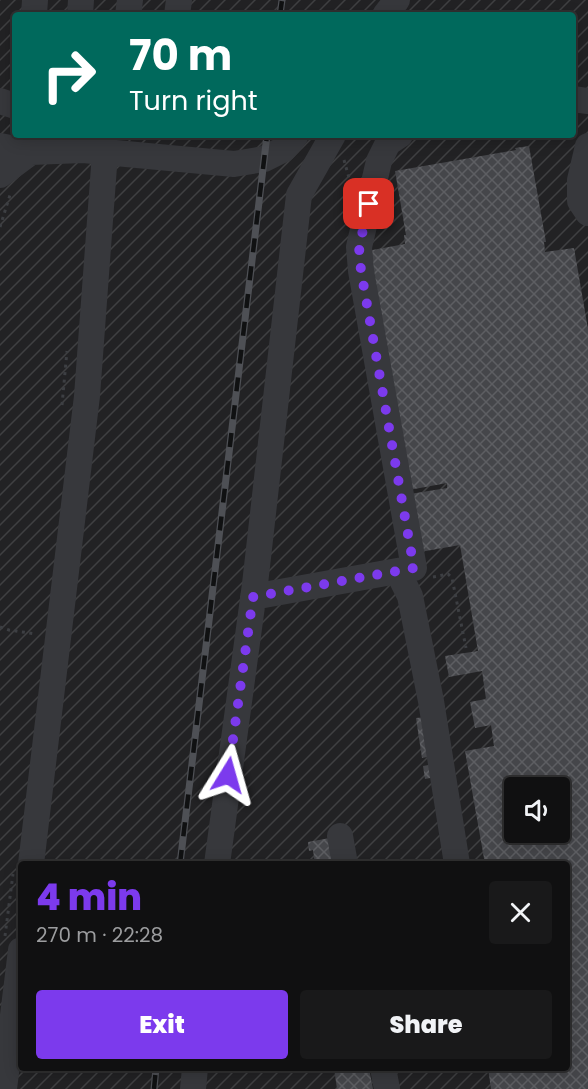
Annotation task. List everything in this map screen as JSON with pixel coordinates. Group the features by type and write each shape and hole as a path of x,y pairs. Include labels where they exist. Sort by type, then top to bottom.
{"lane":[{"path":"387,12 397,0"},
{"path":"0,146 31,152 83,150 242,164 264,159 284,149 293,138"},
{"path":"217,861 253,597 299,195 331,138"},
{"path":"253,597 414,568 361,271 359,247 380,161 388,143 396,138"},
{"path":"588,146 579,180 580,201 588,213"},
{"path":"0,175 31,152"},
{"path":"32,861 87,396 105,153"},
{"path":"398,572 407,589 412,608 431,701 457,861"},
{"path":"340,836 344,861"},
{"path":"4,1089 18,975"},
{"path":"193,1089 195,1071"},
{"path":"384,1071 387,1089"}],"path":[{"path":"62,410 67,351"},
{"path":"429,577 447,574 452,578 466,648"},
{"path":"0,627 43,634"}],"shaded area":[{"path":"0,0 588,0 588,1089 0,1089"}],"building":[{"path":"529,146 546,242 544,242 545,252 574,248 588,329 588,1089 491,1089 488,1071 570,1071 570,861 484,861 465,751 494,746 491,725 475,728 470,702 486,699 482,671 449,677 445,656 478,651 460,545 420,552 410,494 447,488 447,483 409,490 367,251 405,244 404,235 406,235 395,171"},
{"path":"426,717 433,756 422,758 416,718"},
{"path":"434,764 436,777 425,779 423,766"},
{"path":"330,838 334,861 315,861 313,850 309,851 308,842"},
{"path":"334,1071 370,1071 373,1089 337,1089"}],"railway":[{"path":"280,12 282,0"},
{"path":"180,861 267,138"},
{"path":"154,1089 156,1071"}],"route":[{"path":"228,775 253,597 414,568 361,271 359,247 369,204"}]}
